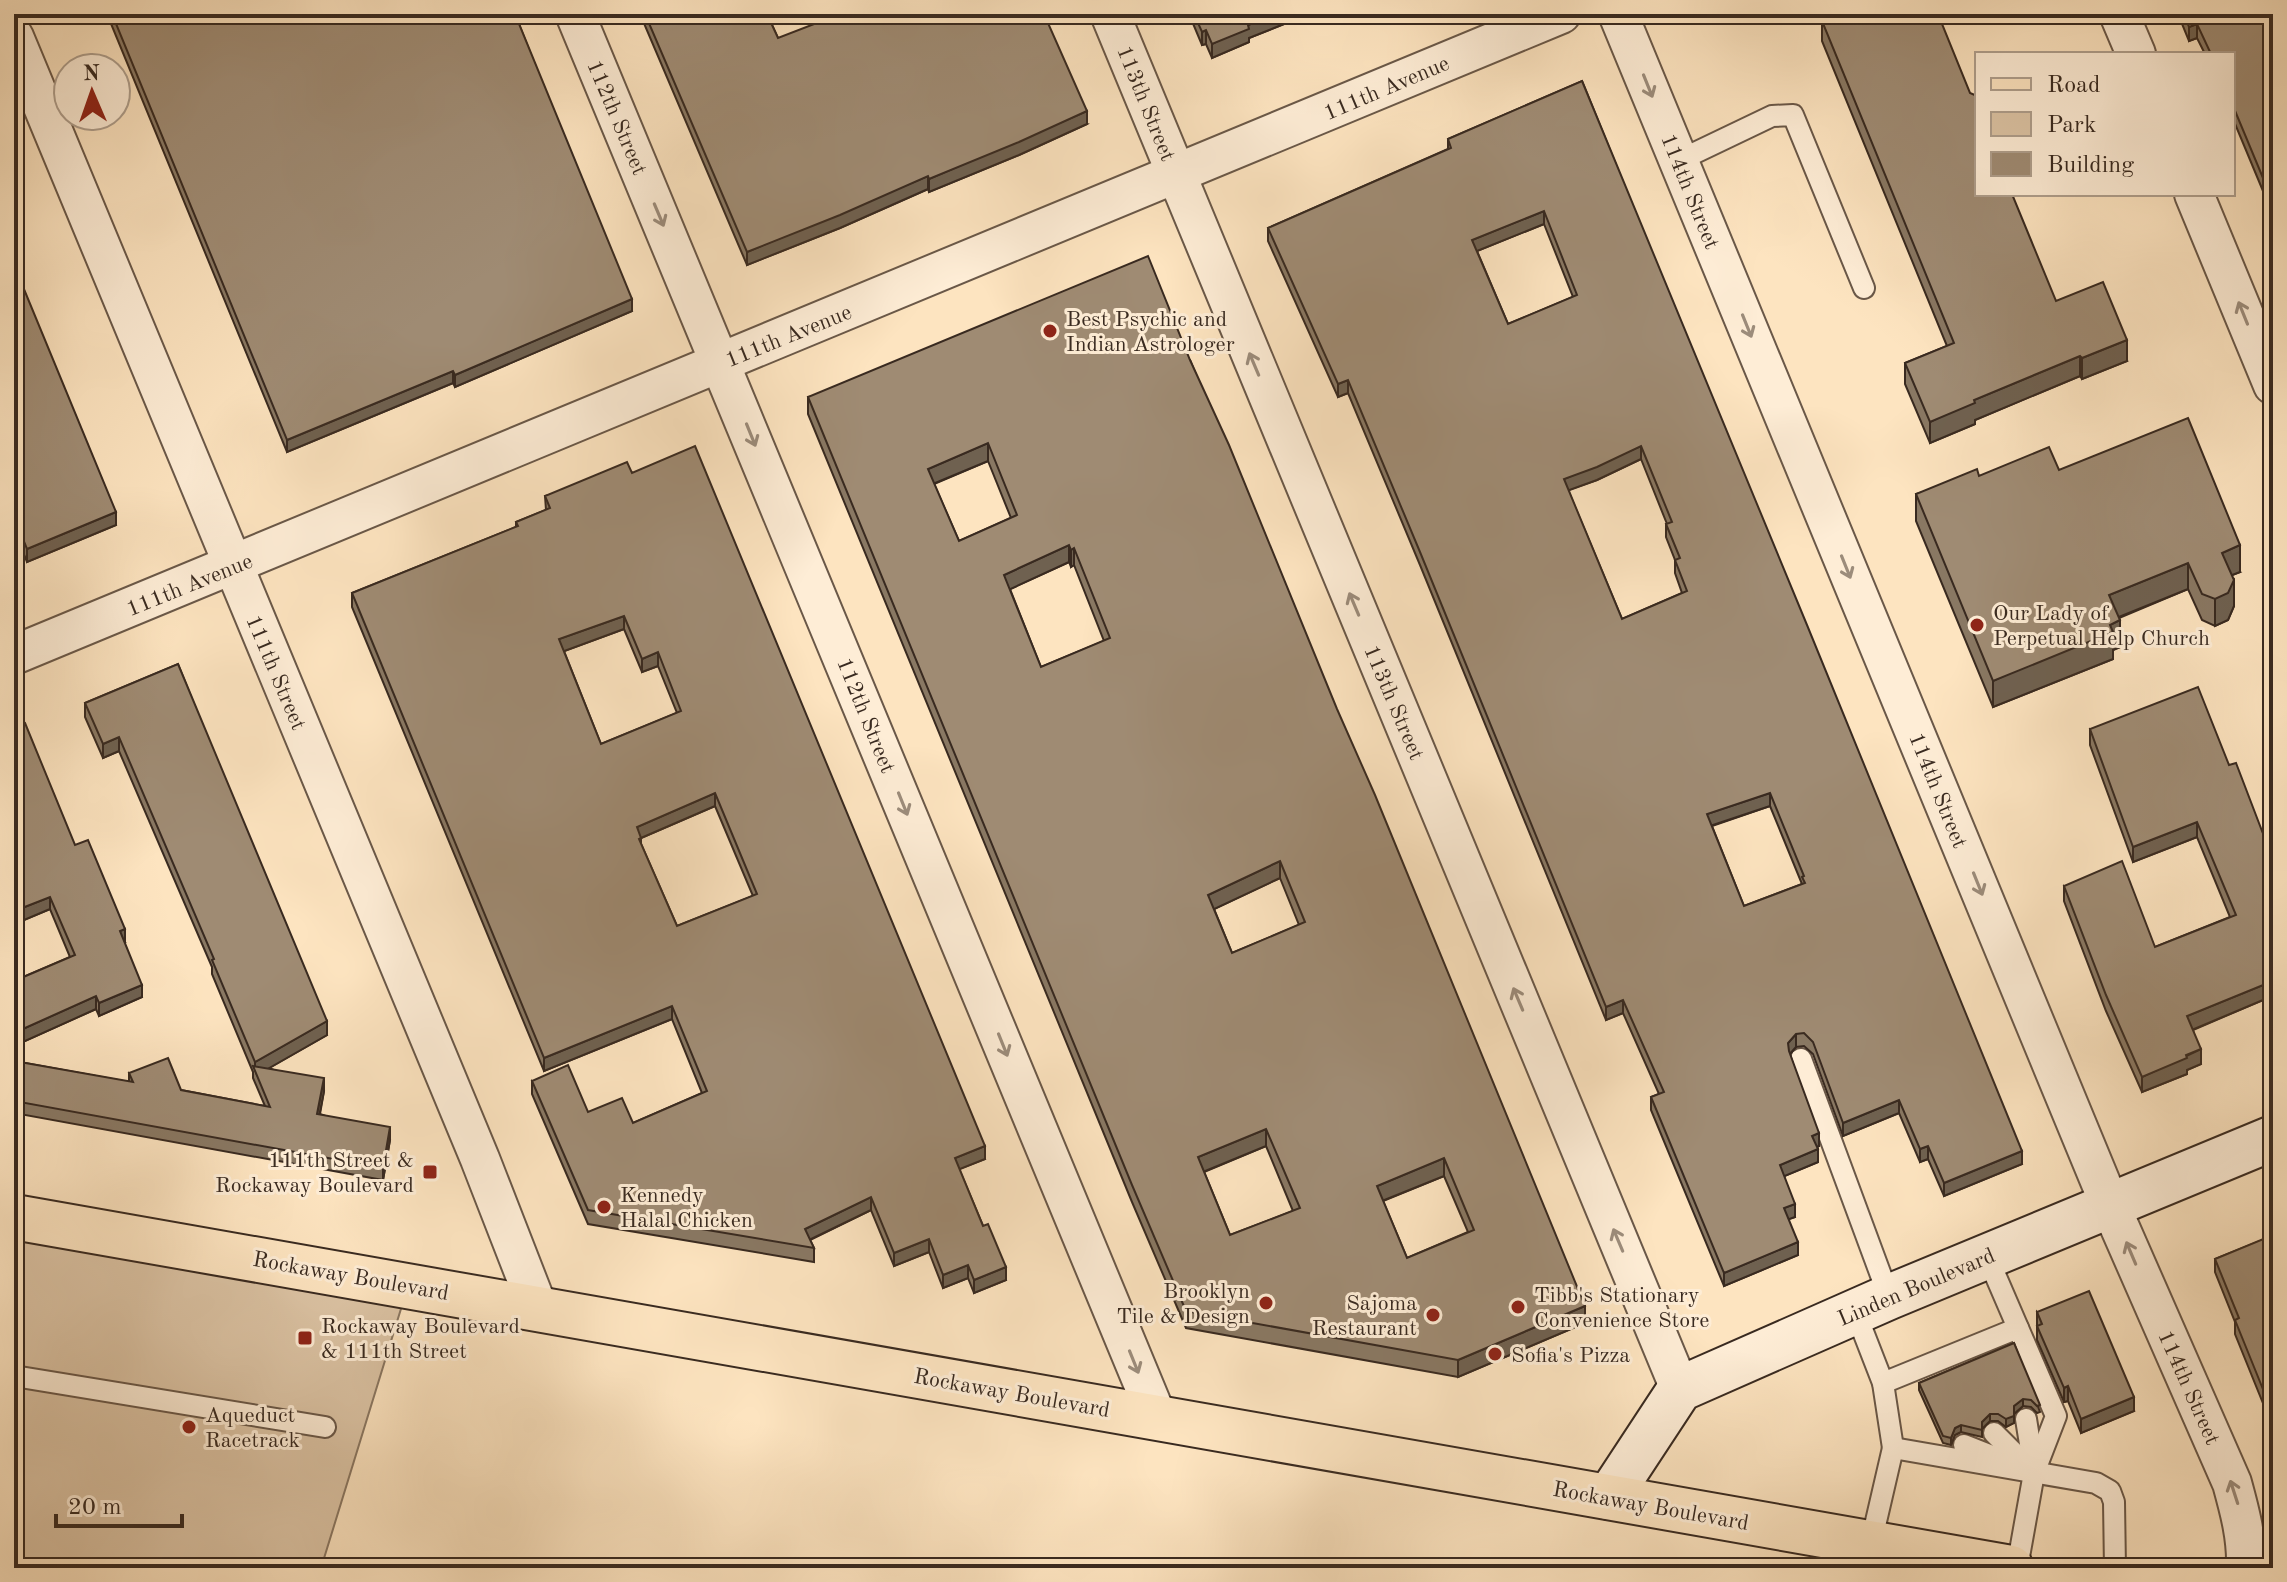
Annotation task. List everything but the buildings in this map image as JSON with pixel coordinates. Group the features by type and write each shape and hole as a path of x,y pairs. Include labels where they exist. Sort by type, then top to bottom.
{"main road":[{"name":"Linden Boulevard","path":"1680,1389 1872,1304 2273,1138"},
{"name":"Rockaway Boulevard","path":"14,1217 2011,1568"},
{"path":"1609,1497 1680,1389"}],"street":[{"name":"112th Street","path":"575,14 1157,1417"},
{"name":"113th Street","path":"1110,14 1680,1389"},
{"name":"111th Avenue","path":"14,655 1561,14"},
{"name":"114th Street","path":"1618,14 2110,1205 2232,1483 2243,1526 2246,1568"},
{"path":"2119,14 2135,52"},
{"name":"111th Street","path":"14,37 480,1159 538,1308"},
{"path":"2195,196 2273,385"}],"lane":[{"path":"1678,161 1772,116 1793,115 1864,288"},
{"path":"1801,1059 1872,1304 1893,1448 1871,1543"},
{"path":"1987,1256 2056,1416 2034,1473 2017,1568"},
{"path":"1883,1383 1933,1373 1996,1347 2018,1328"},
{"path":"14,1376 325,1427"},
{"path":"2026,1419 2034,1473"},
{"path":"1994,1433 2034,1473"},
{"path":"1964,1445 2034,1473"},
{"path":"1893,1448 2096,1483 2110,1491 2114,1502 2115,1568"}],"green space":[{"name":"Aqueduct Racetrack","path":"14,1217 408,1286 321,1568 14,1568"}],"place":[{"name":"Best Psychic and Indian Astrologer","path":"1050,331"},
{"name":"Our Lady of Perpetual Help Church","path":"1977,625"},
{"name":"111th Street & Rockaway Boulevard","path":"430,1172"},
{"name":"Kennedy Halal Chicken","path":"604,1207"},
{"name":"Brooklyn Tile & Design","path":"1266,1303"},
{"name":"Tibb's Stationary Convenience Store","path":"1518,1307"},
{"name":"Sajoma Restaurant","path":"1433,1315"},
{"name":"Rockaway Boulevard & 111th Street","path":"305,1338"},
{"name":"Sofia's Pizza","path":"1495,1354"},
{"name":"Aqueduct Racetrack","path":"189,1427"}]}
